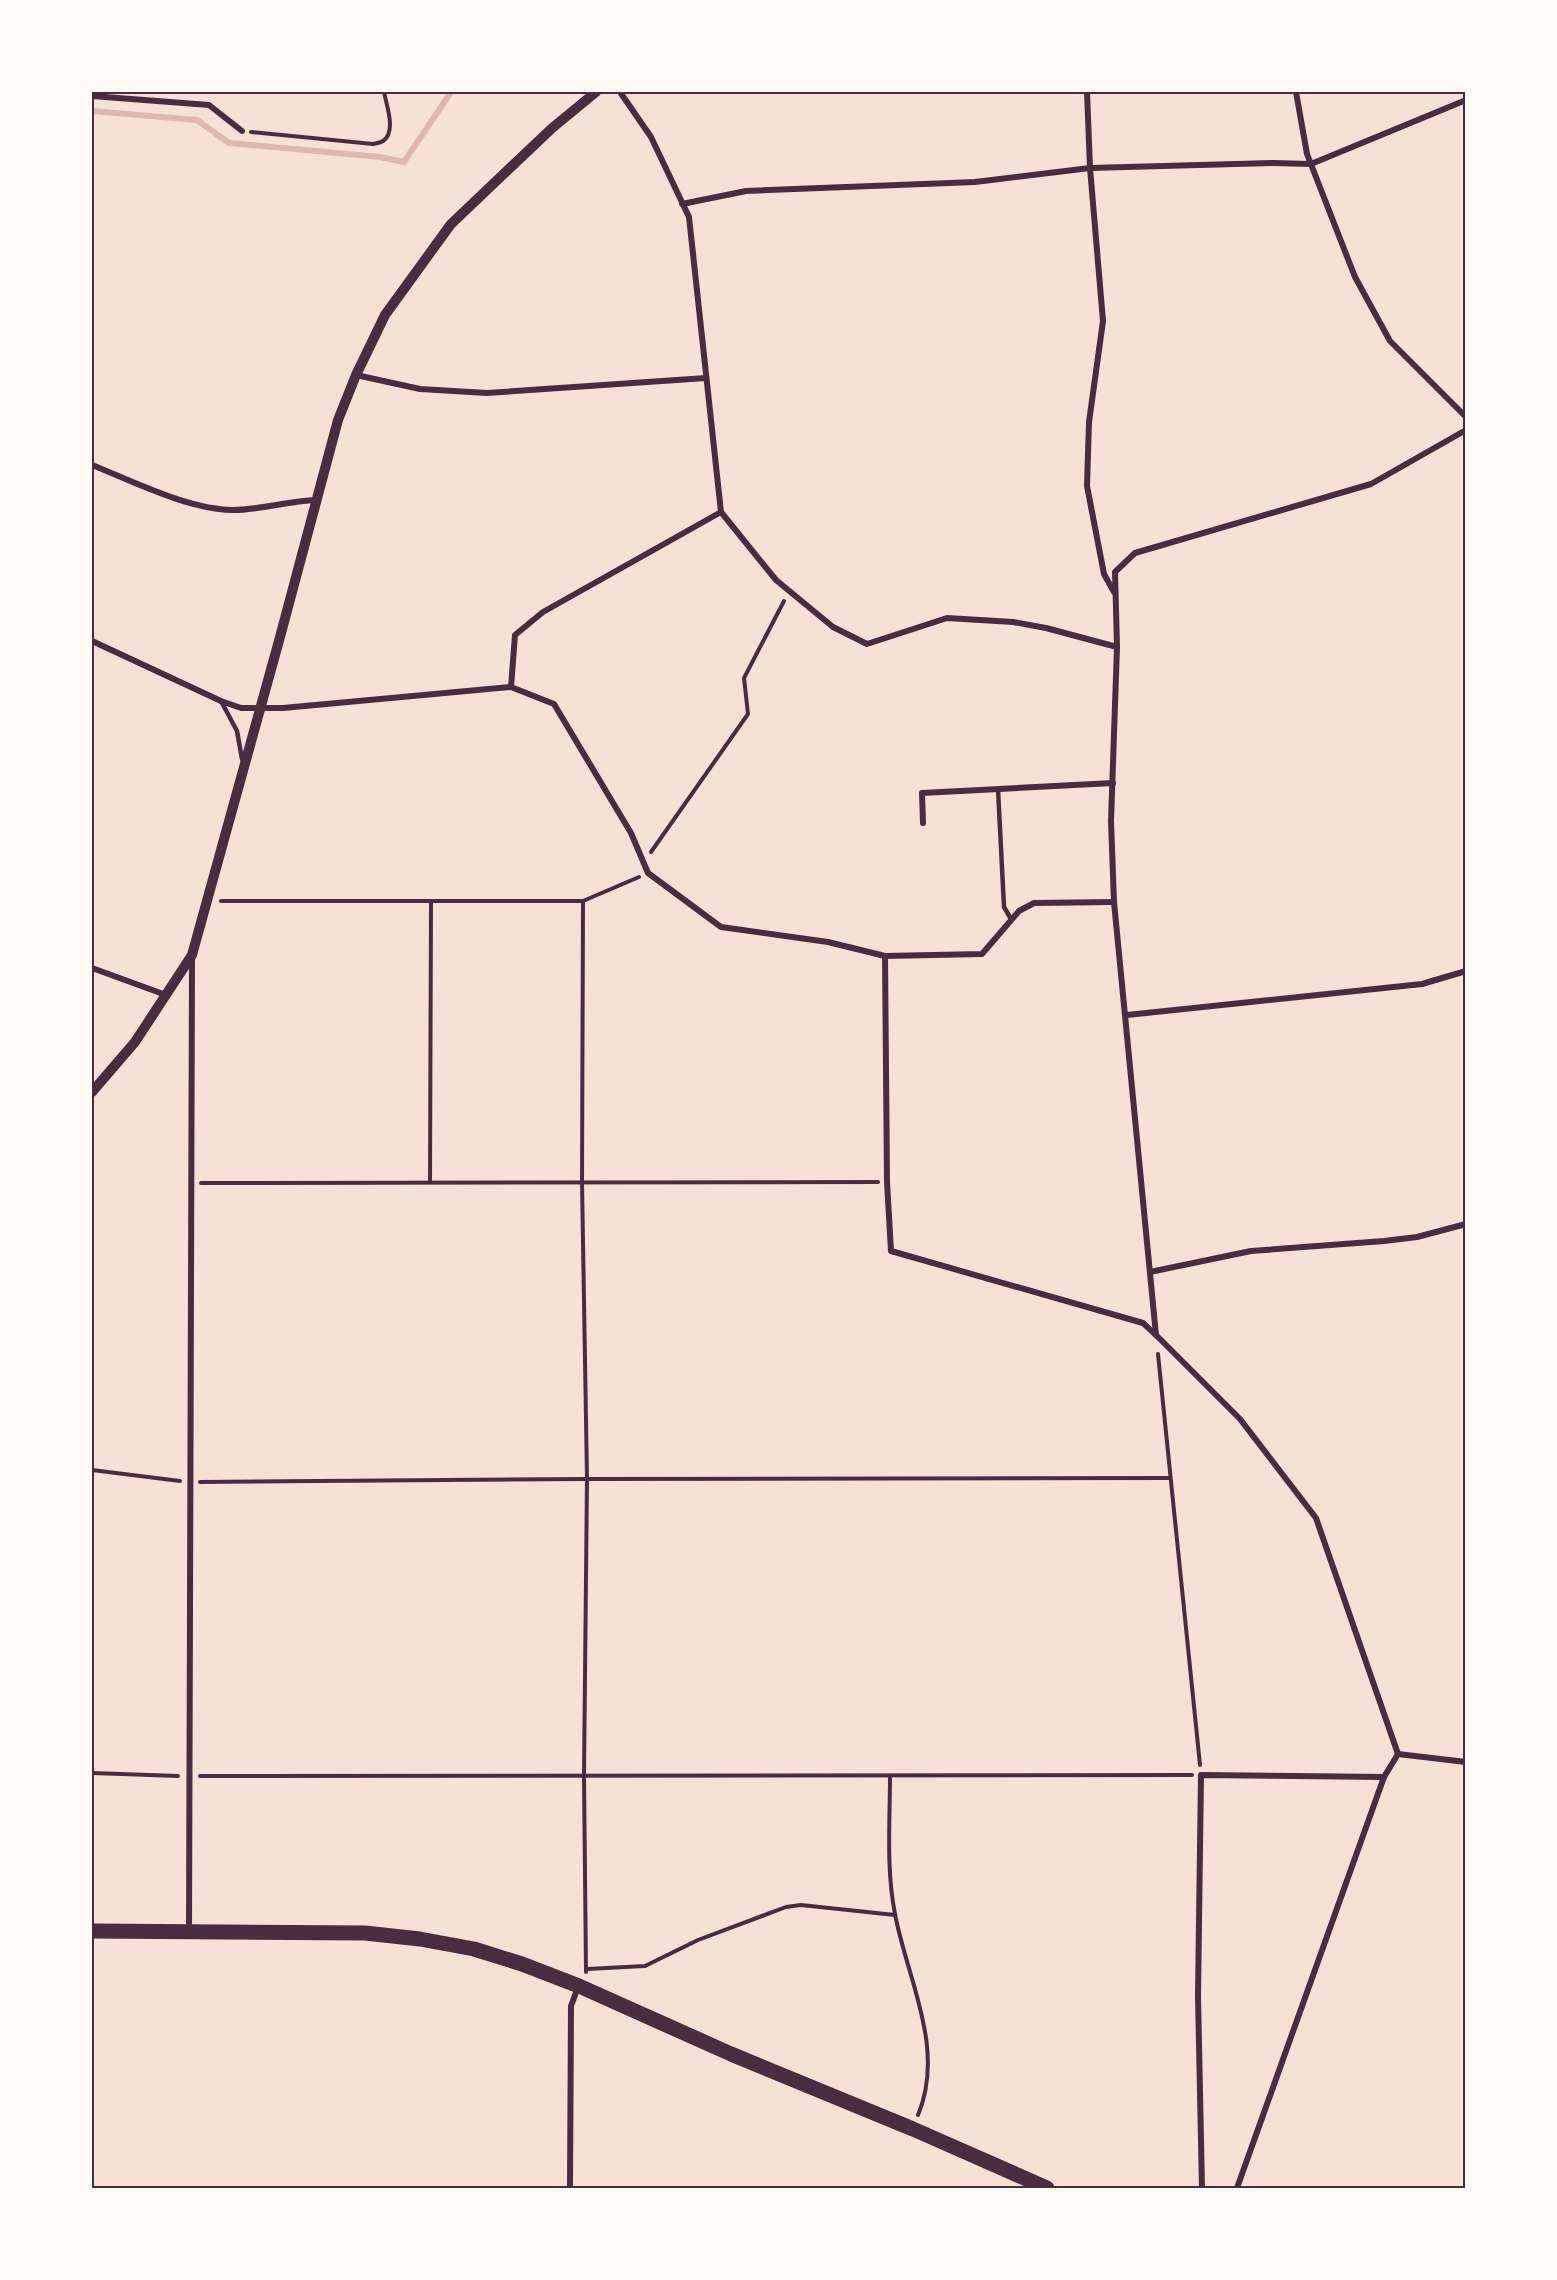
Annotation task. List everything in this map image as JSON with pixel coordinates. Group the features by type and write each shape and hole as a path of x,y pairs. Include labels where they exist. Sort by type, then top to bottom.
{"main road":[{"path":"92,1931 365,1933 420,1939 474,1949 522,1964 579,1986 731,2054 913,2129 1047,2188"}],"street":[{"path":"189,1932 192,955 338,420 356,375 385,315 451,225 551,129 596,92"},
{"path":"620,92 651,137 689,217 721,512 776,580 833,627 867,644 947,618 1013,622 1117,647"},
{"path":"1087,92 1090,168 1102,321 1089,422 1087,486 1104,574 1116,596"},
{"path":"1296,92 1307,154 1355,277 1390,341 1466,417"},
{"path":"92,96 209,105 242,131"},
{"path":"682,204 746,191 975,182 1090,168 1311,164 1466,100"},
{"path":"356,375 420,389 487,393 706,378"},
{"path":"1156,1335 1114,902 1111,821 1117,647 1115,572 1135,553 1371,484 1466,430"},
{"path":"92,465 194,504 233,510 297,500 316,500"},
{"path":"512,687 515,635 543,612 721,512"},
{"path":"92,641 221,701 241,708 283,708 512,687 554,704 631,833 648,873 721,927 828,942 885,956 982,954 1018,911 1034,903 1114,902"},
{"path":"923,823 922,793 1113,783"},
{"path":"92,1092 135,1042 192,955"},
{"path":"885,956 887,1182 891,1251 1143,1323 1156,1335 1240,1419 1316,1518 1398,1754"},
{"path":"92,968 166,995"},
{"path":"1126,1015 1422,984 1466,971"},
{"path":"1150,1272 1251,1251 1417,1237 1466,1224"},
{"path":"1398,1754 1466,1762"},
{"path":"1236,2188 1384,1777 1398,1754"},
{"path":"1202,2188 1198,1996 1201,1775 1384,1777"},
{"path":"570,2188 571,2006 579,1986"}],"lane":[{"path":"221,701 237,731 243,774"},
{"path":"998,789 1004,907 1011,919"}],"path":[{"path":"242,131 373,144 383,141 389,133 390,124 384,92"},
{"path":"644,863 748,714 744,678 789,591"},
{"path":"207,901 583,900 648,873"},
{"path":"579,1986 587,1969 584,1775 587,1479 582,1182 583,900"},
{"path":"429,1182 431,901"},
{"path":"191,1183 887,1182"},
{"path":"92,1773 190,1776 1201,1775 1156,1335"},
{"path":"92,1470 190,1482 1169,1478"},
{"path":"890,1776 890,1878 895,1915 924,2026 929,2071 923,2104 913,2129"},
{"path":"587,1969 645,1966 698,1940 786,1906 801,1905 895,1915"}],"waterway":[{"path":"92,111 197,120 229,143 380,157 404,162 451,92"}]}
